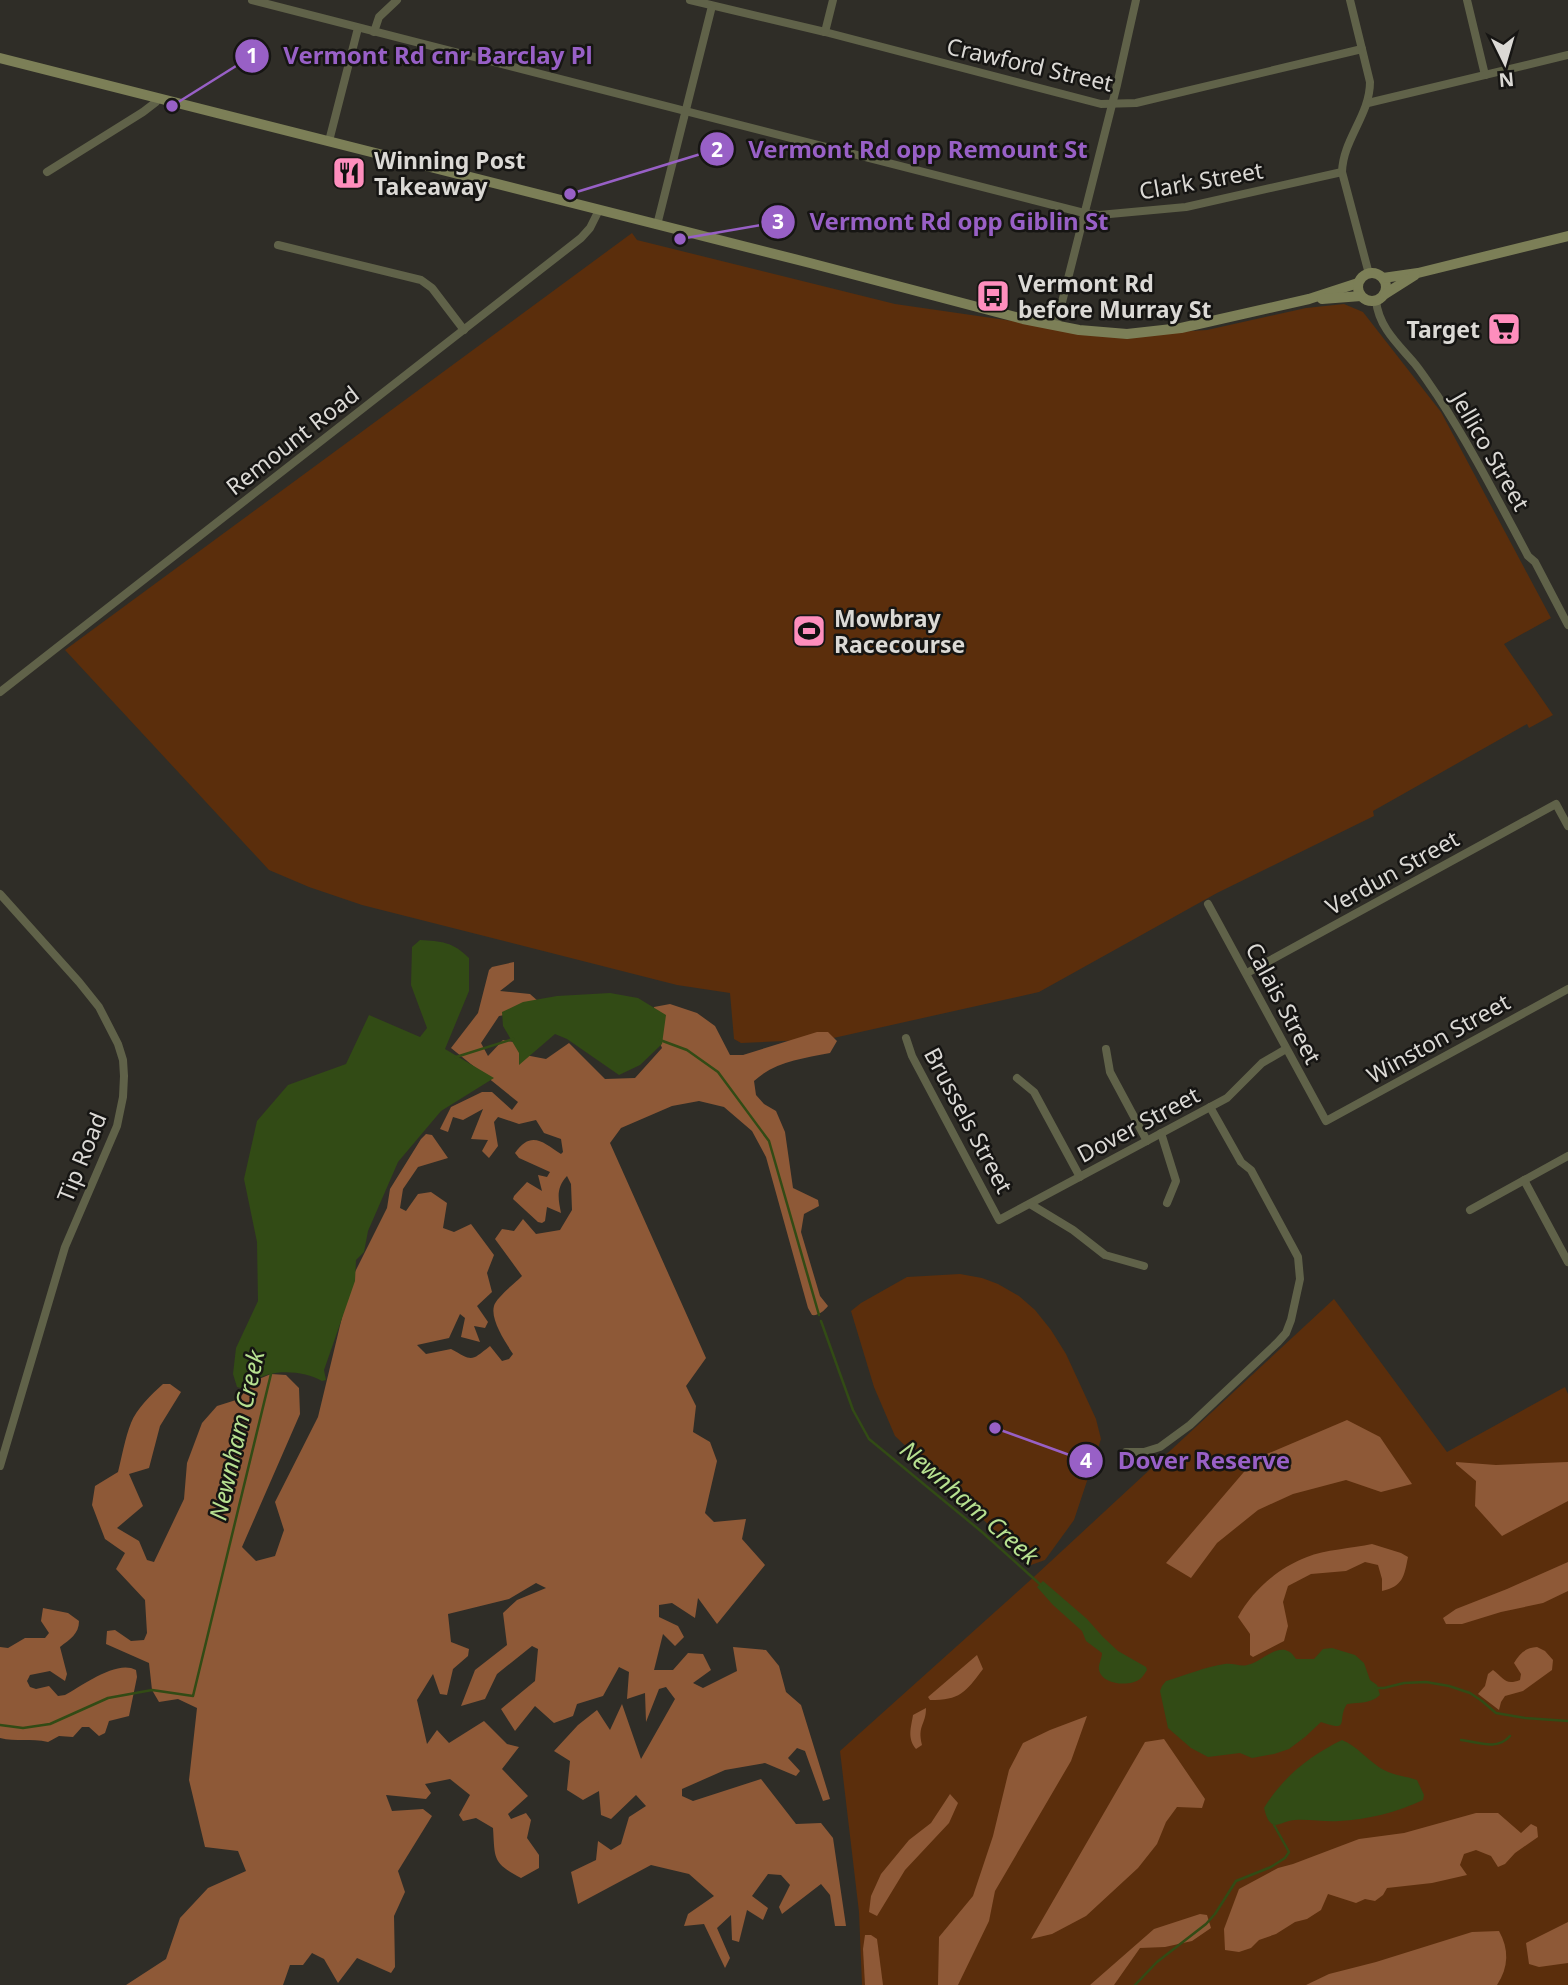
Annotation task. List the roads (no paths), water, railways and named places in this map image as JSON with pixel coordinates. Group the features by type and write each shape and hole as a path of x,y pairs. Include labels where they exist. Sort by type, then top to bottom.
{"street":[{"name":"Clark Street","path":"252,0 1084,214 1186,207 1342,172"},
{"path":"374,33 379,17 397,0"},
{"name":"Crawford Street","path":"690,0 1090,102 1112,105 1136,103 1362,49"},
{"path":"825,33 833,0"},
{"path":"1056,326 1136,0"},
{"path":"1350,0 1370,82 1368,103 1344,156 1342,172 1369,274"},
{"path":"1467,0 1485,75"},
{"path":"657,225 712,6"},
{"path":"329,141 358,28"},
{"path":"1368,103 1568,55"},
{"path":"0,58 1056,326 1103,333 1154,332 1309,299 1359,283"},
{"path":"47,172 144,113 158,98"},
{"name":"Remount Road","path":"0,692 581,238 590,228 598,209"},
{"path":"1383,278 1418,273 1568,236"},
{"path":"278,244 421,280 432,288 464,330"},
{"path":"1380,298 1386,284 1383,278 1376,274 1362,277 1358,290 1361,296 1369,301 1380,298 1418,273"},
{"path":"1309,299 1361,296"},
{"name":"Jellico Street","path":"1380,298 1377,311 1388,333 1438,397 1528,556 1535,562 1568,625"},
{"name":"Verdun Street","path":"1247,973 1556,804 1568,825"},
{"name":"Tip Road","path":"0,894 99,1007 118,1044 124,1076 117,1126 65,1247 0,1466"},
{"name":"Calais Street","path":"1208,904 1326,1121"},
{"name":"Winston Street","path":"1326,1121 1568,989"},
{"name":"Brussels Street","path":"906,1038 912,1056 999,1220"},
{"path":"1106,1049 1110,1072 1146,1141"},
{"name":"Dover Street","path":"999,1220 1227,1098 1262,1063 1286,1049"},
{"path":"1017,1077 1034,1092 1080,1177"},
{"path":"1126,1452 1144,1452 1160,1447 1190,1425 1278,1342 1292,1320 1300,1279 1298,1257 1251,1170 1241,1162 1210,1107"},
{"path":"1161,1133 1176,1181 1167,1203"},
{"path":"1470,1210 1568,1156"},
{"path":"1524,1180 1568,1262"},
{"path":"1030,1204 1073,1230 1105,1255 1144,1266"}],"waterway":[{"name":"Newnham Creek","path":"456,1057 513,1039"},
{"name":"Newnham Creek","path":"660,1040 687,1050 718,1072 769,1141 819,1315"},
{"name":"Newnham Creek","path":"821,1321 853,1410 869,1439 982,1532 1042,1586"},
{"name":"Newnham Creek","path":"0,1725 23,1728 50,1724 108,1698 152,1690 193,1696 271,1374"},
{"name":"Newnham Creek","path":"1376,1688 1426,1682 1470,1693 1496,1713 1568,1721"},
{"path":"1461,1740 1493,1744 1505,1741 1510,1736"},
{"path":"1135,1985 1157,1962 1206,1924 1236,1881 1271,1867 1285,1858 1289,1852 1274,1825"}],"place":[{"name":"Vermont Rd cnr Barclay Pl","path":"172,106"},
{"name":"Winning Post Takeaway","path":"349,173"},
{"name":"Vermont Rd opp Remount St","path":"570,194"},
{"name":"Vermont Rd opp Giblin St","path":"680,239"},
{"name":"Vermont Rd before Murray St","path":"993,296"},
{"name":"Target","path":"1504,329"},
{"name":"Mowbray Racecourse","path":"809,631"},
{"name":"Dover Reserve","path":"995,1428"}]}
